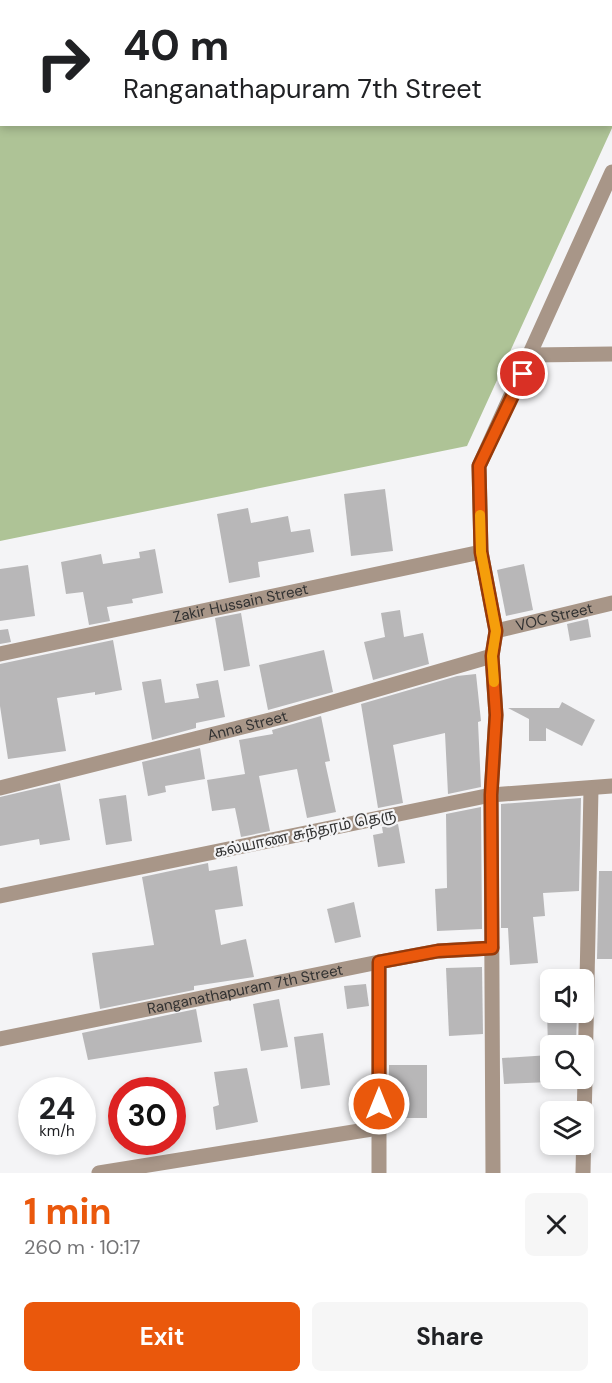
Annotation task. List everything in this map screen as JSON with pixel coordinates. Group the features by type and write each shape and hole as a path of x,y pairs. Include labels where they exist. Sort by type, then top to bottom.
{"street":[{"path":"493,1173 491,795 496,715 492,656 496,631 481,552 479,466 612,172"},
{"path":"531,355 612,354"},
{"name":"Zakir Hussain Street","path":"0,654 481,552"},
{"name":"VOC Street","path":"496,631 612,603"},
{"name":"Anna Street","path":"0,788 282,717 492,656"},
{"name":"கல்யாண சுந்தரம் தெரு","path":"0,896 491,795 612,786"},
{"path":"583,1173 591,789"},
{"name":"Ranganathapuram 7th Street","path":"0,1039 438,951 492,948"},
{"path":"379,962 379,1173"},
{"path":"99,1173 378,1128"}],"green space":[{"path":"0,126 612,126 467,446 0,541"}],"building":[{"path":"385,489 393,551 351,556 344,494"},
{"path":"248,508 251,523 288,516 291,532 310,529 314,552 258,562 260,577 229,583 217,514"},
{"path":"155,549 163,593 132,599 133,603 107,607 110,621 89,625 83,592 66,594 61,562 101,554 103,564 140,558 139,552"},
{"path":"524,564 533,610 506,616 497,570"},
{"path":"28,565 35,616 0,621 0,569"},
{"path":"400,610 404,637 423,633 429,664 373,680 364,642 385,637 381,613"},
{"path":"241,613 250,666 224,671 215,618"},
{"path":"588,619 591,637 570,641 567,624"},
{"path":"8,629 11,642 0,644 0,630"},
{"path":"113,640 122,690 57,698 66,751 8,759 0,706 0,664"},
{"path":"324,650 333,692 268,710 259,665"},
{"path":"476,674 481,721 478,722 481,787 448,794 445,733 393,745 403,803 378,808 361,704 457,676"},
{"path":"161,679 165,703 199,698 196,684 218,680 225,717 196,723 196,728 152,740 142,682"},
{"path":"562,702 595,720 582,746 546,728 546,741 529,741 529,719 508,708 559,708"},
{"path":"321,716 330,761 325,762 336,812 307,818 297,769 259,776 270,831 241,837 235,808 212,811 207,780 245,774 239,740 273,734 272,730"},
{"path":"200,748 205,779 165,786 166,792 148,796 142,762"},
{"path":"60,783 70,840 40,845 39,839 0,846 0,797"},
{"path":"126,795 132,841 106,845 99,799"},
{"path":"581,798 579,891 543,893 545,916 533,917 538,963 510,965 508,928 501,928 501,804"},
{"path":"481,807 482,929 437,931 435,889 447,888 446,814"},
{"path":"398,824 405,863 378,867 373,835 383,833 382,827"},
{"path":"208,863 209,871 237,866 243,906 215,910 221,945 246,939 254,977 194,986 194,990 100,1009 92,953 154,945 142,877"},
{"path":"599,871 612,871 612,959 597,959"},
{"path":"354,902 361,937 335,943 327,909"},
{"path":"482,967 483,1034 449,1036 446,968"},
{"path":"366,984 369,1006 347,1009 344,986"},
{"path":"279,999 288,1047 261,1051 253,1004"},
{"path":"196,1009 202,1042 88,1060 82,1033"},
{"path":"547,1023 577,1023 576,1035 548,1035"},
{"path":"323,1033 330,1085 301,1089 294,1037"},
{"path":"540,1056 540,1082 504,1084 502,1058"},
{"path":"389,1065 427,1065 427,1118 389,1118"},
{"path":"247,1068 258,1122 216,1130 213,1107 219,1105 214,1072"}],"slow traffic":[{"path":"480,515 481,552 496,631 492,656 494,682"}],"route":[{"path":"379,1104 379,962 438,951 492,948 491,795 496,715 492,656 496,631 481,552 479,466 523,374"}]}
